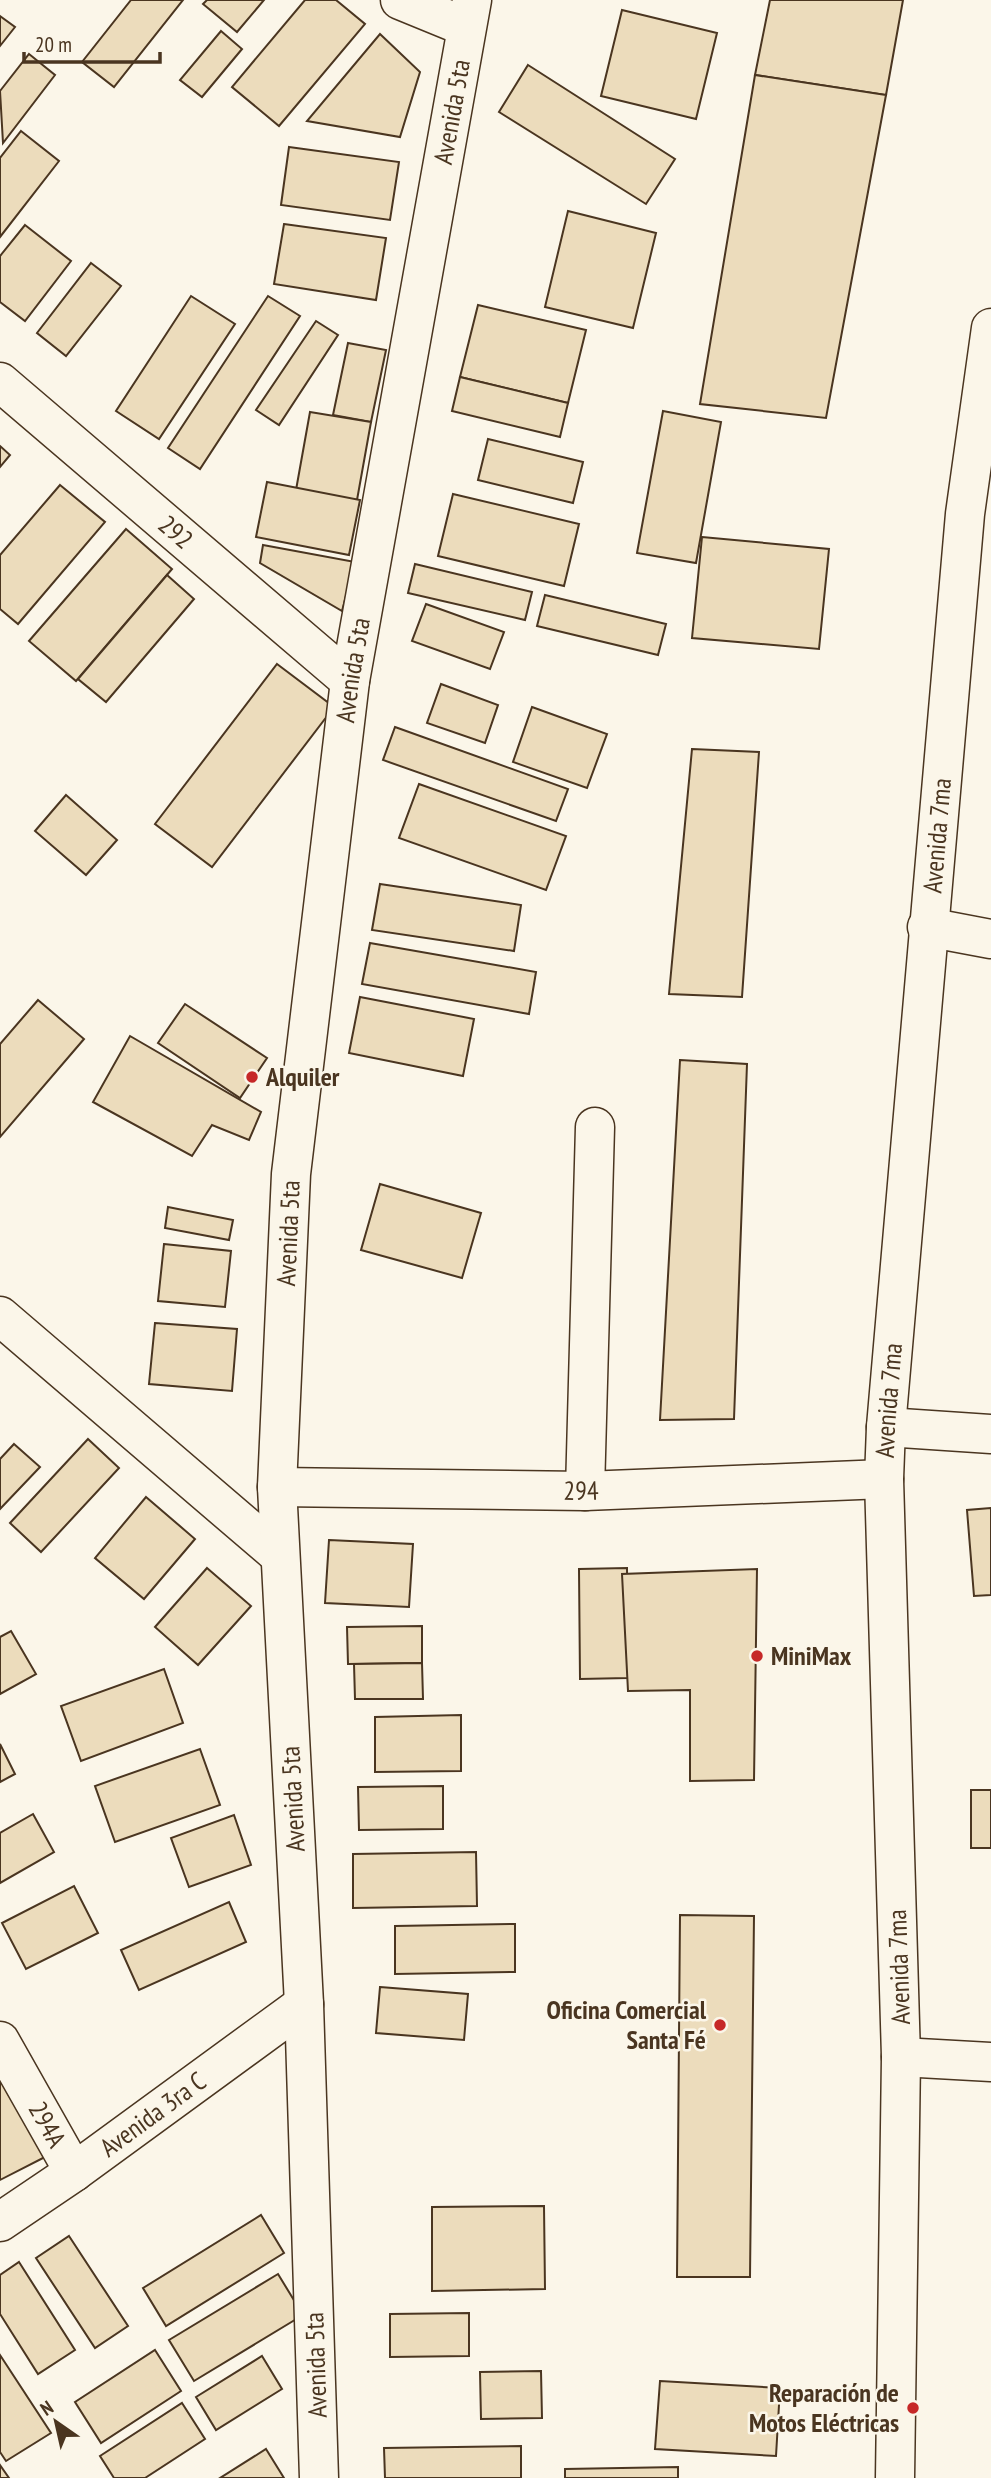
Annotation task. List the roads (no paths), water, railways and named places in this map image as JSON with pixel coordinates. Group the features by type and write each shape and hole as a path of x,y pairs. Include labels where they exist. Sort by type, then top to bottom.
{"main road":[{"path":"400,0 469,13"},
{"name":"Avenida 5ta","path":"319,2478 304,2004 279,1555 278,1487 291,1174 350,681 469,13"},
{"name":"Avenida 7ma","path":"895,2478 901,2057 884,1479 886,1427 927,927 965,514 991,328"},
{"name":"292","path":"0,382 350,681"},
{"path":"927,927 991,939"},
{"path":"585,1491 595,1126"},
{"path":"0,1316 279,1555"},
{"path":"886,1427 991,1434"},
{"name":"294","path":"278,1487 585,1491 884,1479"},
{"name":"Avenida 3ra C","path":"0,2222 74,2172 304,2004"},
{"name":"294A","path":"0,2041 74,2172"},
{"path":"901,2057 991,2062"}],"place":[{"name":"Alquiler","path":"252,1077"},
{"name":"MiniMax","path":"757,1656"},
{"name":"Oficina Comercial Santa Fé","path":"720,2025"},
{"name":"Reparación de Motos Eléctricas","path":"913,2408"}]}
